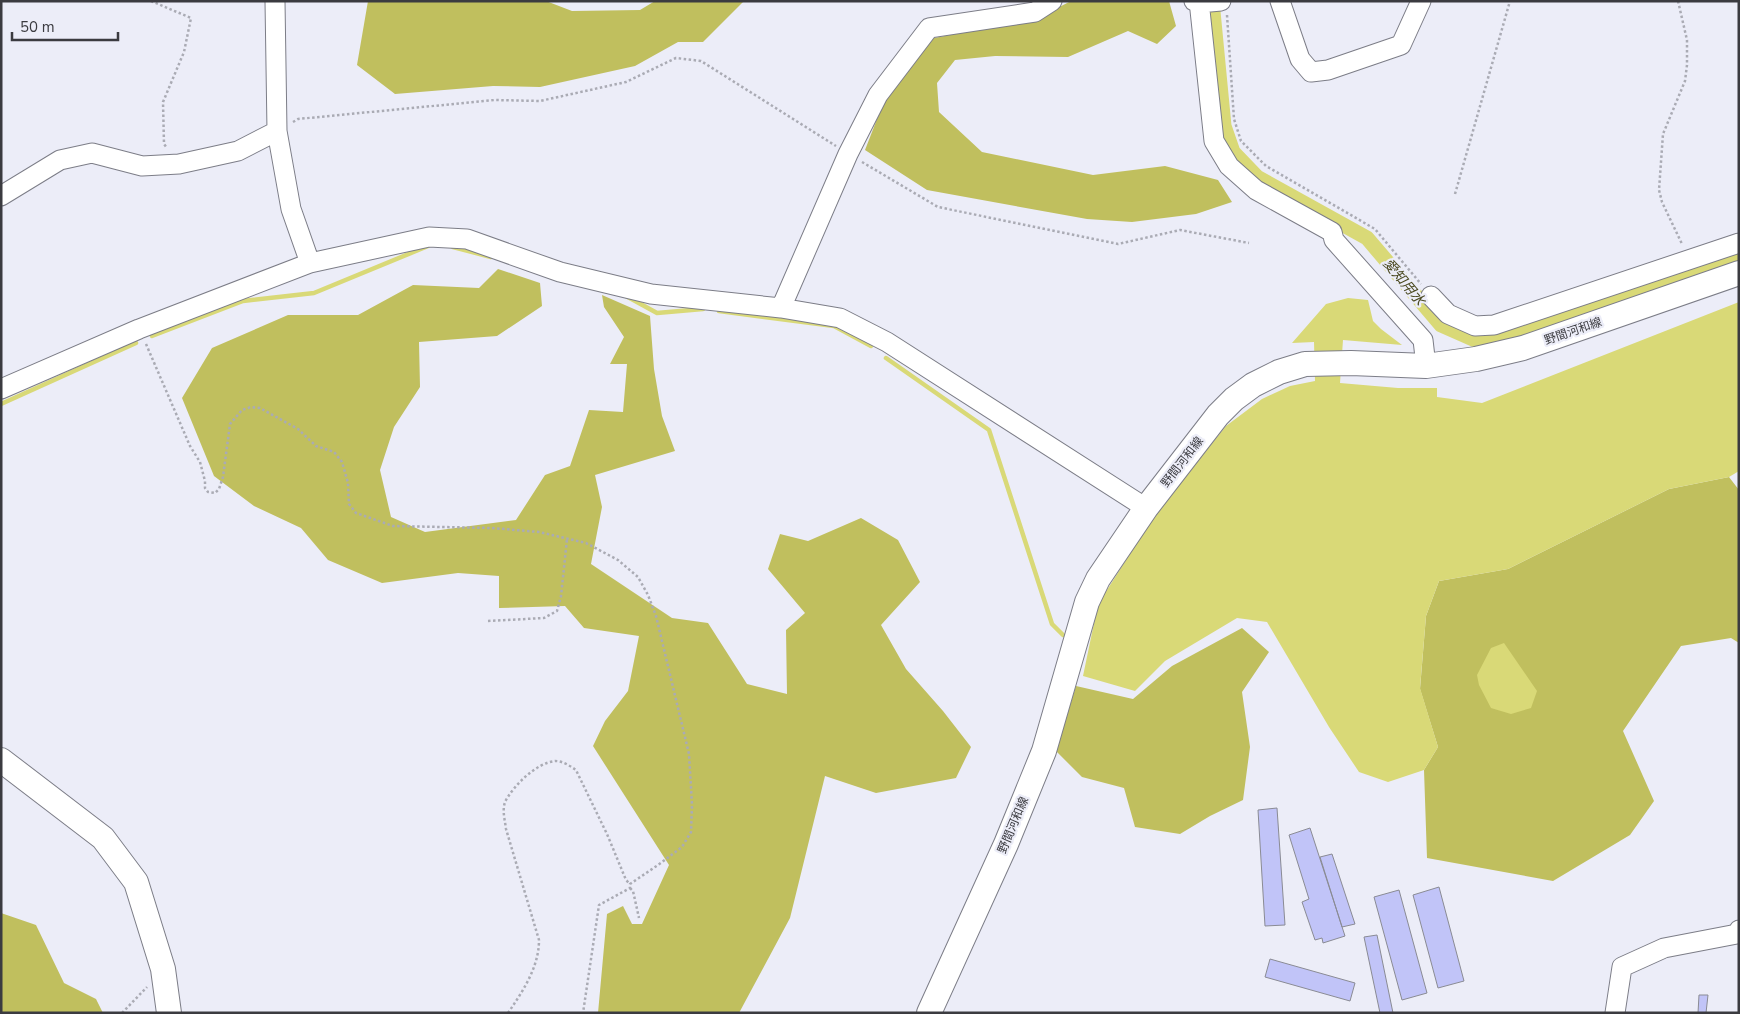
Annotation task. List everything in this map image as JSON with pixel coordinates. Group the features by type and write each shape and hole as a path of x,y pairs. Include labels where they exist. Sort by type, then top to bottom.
{"main road":[{"name":"野間河和線","path":"928,1013 1006,844 1044,751 1087,602 1098,579 1146,508 1218,415 1234,400 1253,385 1279,372 1305,364 1351,363 1426,366 1476,360 1523,348 1739,273"},
{"path":"1,760 103,838 136,882 163,969 169,1013"}],"street":[{"path":"275,1 277,131 291,209 310,264"},
{"path":"781,308 848,154 878,95 929,28 1035,12 1052,1"},
{"path":"1280,1 1300,59 1311,72 1328,70 1401,45 1421,1"},
{"path":"1224,6 1197,2 1214,141 1229,166 1256,190 1332,232 1334,240 1423,340 1426,366"},
{"path":"1,196 60,160 92,153 142,166 179,164 238,151 277,131"},
{"path":"1,389 139,328 310,264 428,237 467,239 560,272 651,294 781,308 840,318 887,342 1146,508"},
{"path":"1431,296 1448,314 1475,326 1494,326 1739,243"},
{"path":"1615,1013 1622,967 1664,948 1738,934 1739,930"}],"path":[{"path":"151,1 191,18 184,52 163,102 164,144 179,164"},
{"path":"1455,194 1510,1"},
{"path":"1678,1 1687,40 1687,65 1685,81 1663,134 1659,190 1662,202 1689,260"},
{"path":"1224,6 1234,119 1241,141 1266,166 1375,229 1431,296"},
{"path":"277,131 298,119 495,100 540,101 626,82 676,58 701,60 848,154 938,207 1118,244 1180,230 1249,243"},
{"path":"139,328 190,446 200,462 205,488 208,492 215,493 219,489 223,477 230,424 242,410 251,407 260,408 298,429 316,446 334,452 342,462 348,483 348,504 356,512 393,526 492,528 539,532 567,538 586,543 618,560 638,577 648,595 656,616 688,754 692,805 691,832 682,847 658,866 630,886 598,905 583,1013"},
{"path":"488,621 544,618 557,611 562,596 567,538"},
{"path":"508,1013 536,965 539,952 539,940 506,829 503,812 505,803 522,778 555,761 568,764 576,770 607,834 626,880 634,891 639,918"},
{"path":"122,1013 163,969"}],"shaded area":[{"path":"368,1 546,1 572,11 640,10 655,1 743,2 703,42 678,42 635,66 540,87 493,86 395,94 357,65"},
{"path":"1071,1 1169,1 1176,26 1157,44 1128,31 1068,57 995,56 955,60 937,83 939,112 982,152 1093,175 1165,166 1218,180 1232,202 1196,214 1132,222 1087,219 927,190 865,150 886,96 934,38 1036,19"},
{"path":"498,269 540,283 542,306 497,336 419,342 420,387 394,427 380,470 391,517 425,532 516,520 545,475 570,466 589,410 623,412 627,364 610,364 624,337 604,307 602,295 650,316 654,369 662,416 675,451 595,475 602,507 591,564 672,618 708,623 747,684 787,694 786,630 805,613 768,569 780,534 808,541 861,518 898,540 920,582 881,625 906,669 943,711 971,747 956,778 876,793 825,776 790,918 739,1013 598,1013 607,914 623,906 632,924 642,924 669,865 593,746 605,721 628,691 639,636 584,628 565,606 499,608 499,576 458,573 382,583 328,560 301,528 254,506 214,476 182,398 212,348 288,315 358,315 413,285 479,288"},
{"path":"1348,298 1368,300 1373,321 1402,345 1343,340 1340,383 1398,388 1437,388 1437,397 1482,403 1739,302 1739,471 1729,477 1669,489 1508,569 1439,581 1426,616 1420,688 1438,747 1424,770 1388,782 1359,772 1329,727 1267,622 1237,618 1165,661 1135,691 1083,676 1098,604 1156,513 1226,426 1262,399 1290,386 1315,381 1314,342 1292,343 1326,304"},
{"path":"1729,477 1739,490 1739,643 1731,638 1681,646 1623,731 1654,801 1630,835 1553,881 1427,858 1424,770 1438,747 1420,689 1426,616 1439,581 1508,569 1669,489"},
{"path":"1242,628 1269,652 1242,692 1250,747 1243,800 1210,816 1180,834 1135,827 1124,788 1082,777 1056,751 1076,686 1133,699 1172,666"},
{"path":"1504,643 1537,691 1531,708 1511,714 1491,708 1479,685 1477,675 1491,648"},
{"path":"1,913 36,925 64,983 96,999 103,1013 1,1013"}],"building":[{"path":"1277,808 1285,925 1265,926 1258,810"},
{"path":"1310,828 1345,936 1323,943 1322,938 1315,940 1302,902 1309,899 1289,835"},
{"path":"1332,854 1355,924 1342,927 1320,857"},
{"path":"1439,887 1464,981 1438,988 1413,895"},
{"path":"1399,890 1427,993 1402,1000 1374,897"},
{"path":"1377,935 1393,1013 1380,1013 1364,937"},
{"path":"1270,959 1355,983 1350,1001 1265,977"},
{"path":"1699,995 1708,995 1706,1013 1698,1013"}],"waterway":[{"name":"愛知用水","path":"1212,1 1224,126 1233,152 1257,177 1367,238 1441,325 1475,340 1494,339 1739,255"},
{"path":"152,336 243,301 314,293 428,246"},
{"path":"453,247 491,257"},
{"path":"626,296 657,313 703,309"},
{"path":"719,311 834,326 871,346"},
{"path":"1,404 136,343"},
{"path":"886,358 989,430 1052,624 1063,635"}]}
